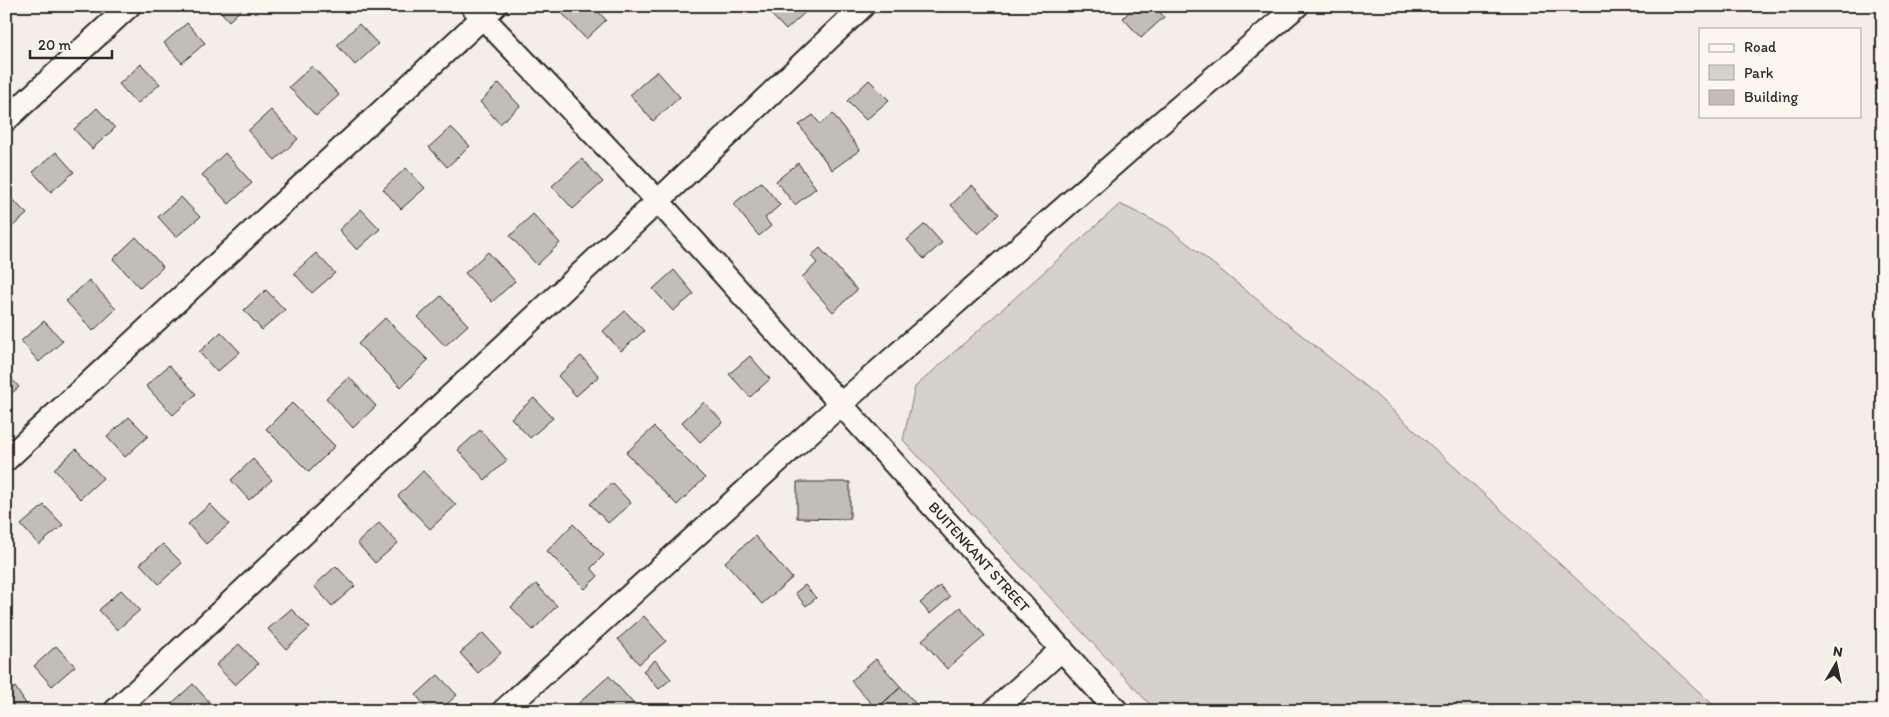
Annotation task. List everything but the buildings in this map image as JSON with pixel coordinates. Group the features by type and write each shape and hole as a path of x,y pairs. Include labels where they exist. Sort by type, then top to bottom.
{"street":[{"path":"6,120 129,6"},
{"path":"115,711 863,6"},
{"path":"503,711 841,404 1141,140 1297,6"},
{"path":"6,460 483,10"},
{"name":"BUITENKANT STREET","path":"483,10 658,201 1117,711"},
{"path":"994,711 1062,648"}],"green space":[{"path":"1120,204 1167,227 1376,395 1720,711 1156,711 903,440 915,387"}]}
